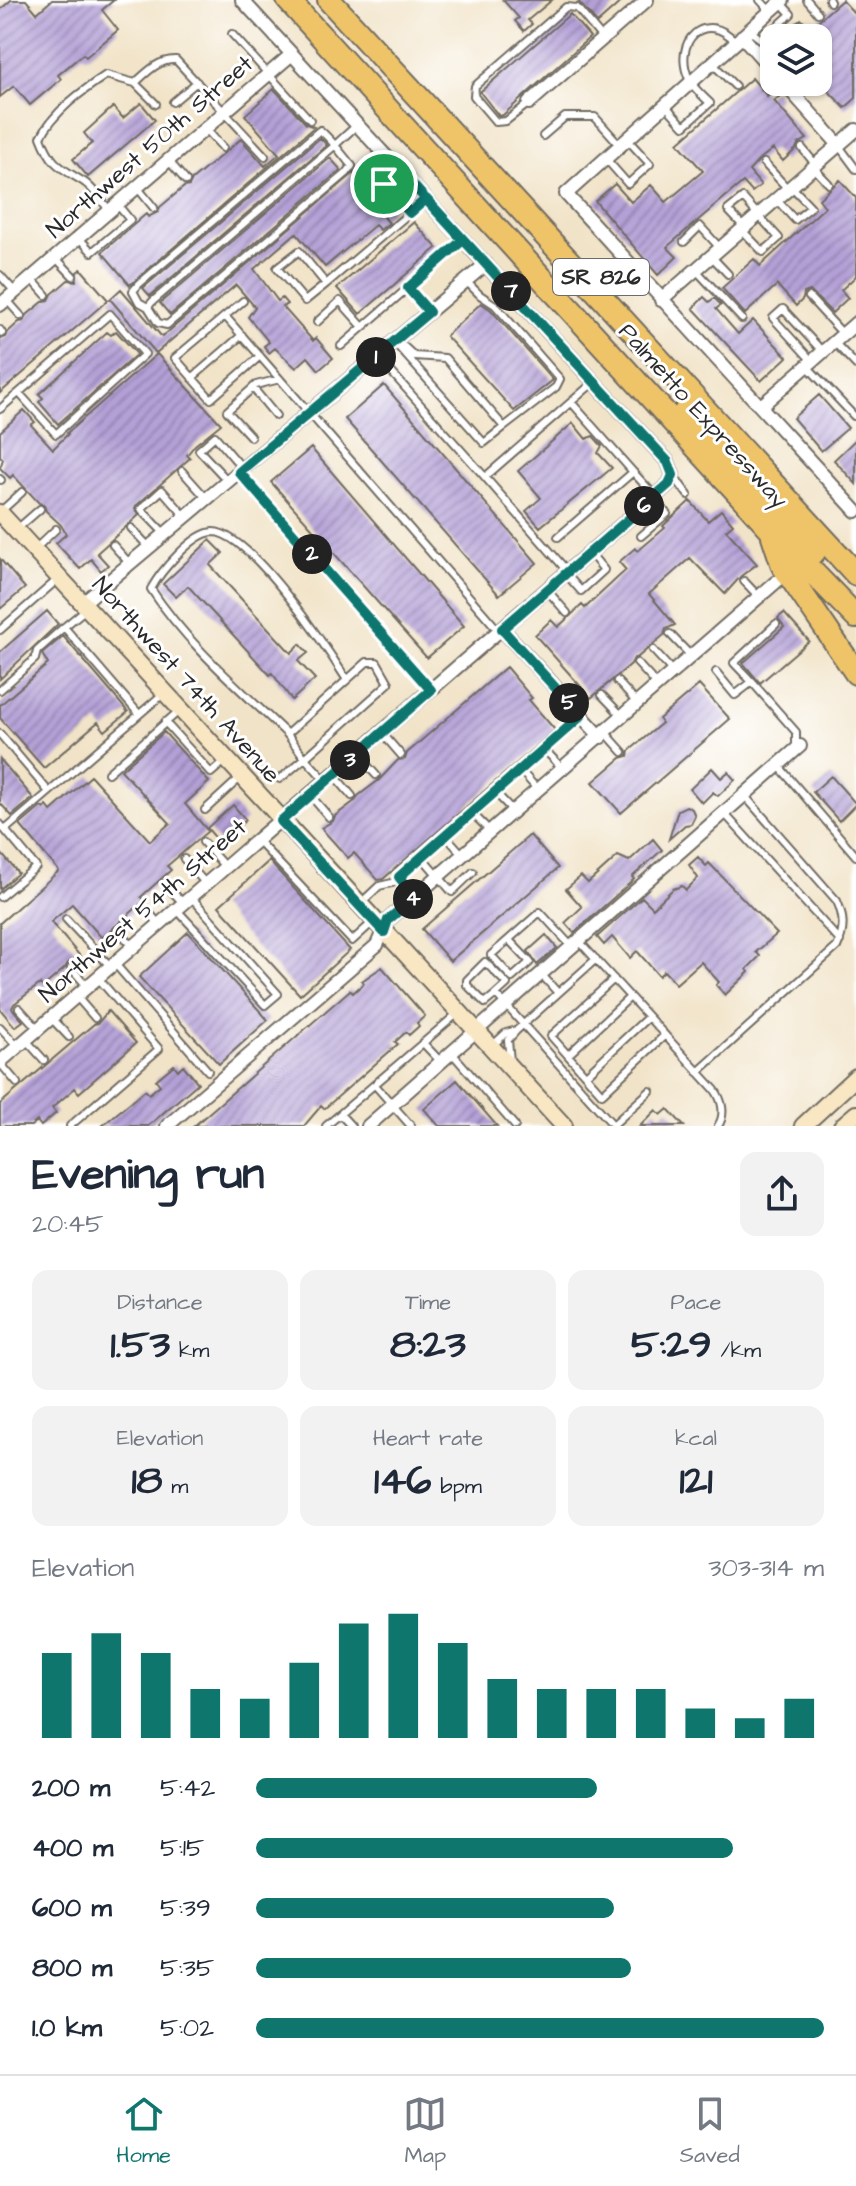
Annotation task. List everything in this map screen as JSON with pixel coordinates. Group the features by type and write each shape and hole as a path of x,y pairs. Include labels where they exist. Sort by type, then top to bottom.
{"highway":[{"name":"Palmetto Expressway","path":"288,0 770,528 856,617"},
{"path":"305,0 856,599"},
{"path":"329,0 856,574"},
{"name":"Palmetto Expressway","path":"347,0 856,555"},
{"path":"770,528 783,566 856,673"}],"street":[{"path":"242,0 668,462 673,475"},
{"path":"529,103 647,0"},
{"path":"782,1 566,194 856,511"},
{"path":"742,36 760,56"},
{"name":"Northwest 50th Street","path":"7,299 292,54"},
{"path":"795,96 839,145"},
{"path":"661,300 856,130"},
{"path":"85,605 149,547 486,264"},
{"path":"761,406 856,323"},
{"name":"Northwest 54th Street","path":"1,1061 590,553 669,484 673,475"},
{"name":"Northwest 74th Avenue","path":"0,512 564,1126"},
{"path":"167,1126 377,945 379,927 776,582"},
{"path":"500,630 603,735"},
{"path":"368,1126 798,748"},
{"path":"803,1126 856,1077"},
{"path":"842,1126 856,1114"}],"lane":[{"path":"760,0 770,11"},
{"path":"807,0 818,13"},
{"path":"665,105 684,126 710,103 690,83 684,61 685,43 697,31 707,28 762,40 791,14 782,1"},
{"path":"529,103 506,121 496,122 474,96 475,86 566,7 577,8 603,39"},
{"path":"232,34 310,120"},
{"path":"135,83 167,59 176,60 265,156"},
{"path":"712,63 735,86"},
{"path":"78,237 92,252 130,220 85,183 61,170 47,153 41,137 47,125 106,75 135,83 156,104"},
{"path":"173,102 197,82"},
{"path":"543,136 565,117 595,117 650,164 628,184 606,158"},
{"path":"148,307 357,125"},
{"path":"205,128 223,148"},
{"path":"320,130 352,166 167,325 158,323 148,307 135,297 133,291 139,284 320,130"},
{"path":"839,145 856,169"},
{"path":"802,148 829,184"},
{"path":"168,160 186,181"},
{"path":"764,163 811,207 795,220 776,199"},
{"path":"400,171 384,184 410,213"},
{"path":"137,187 154,208"},
{"path":"743,198 779,238 763,252 743,229 728,210 743,198"},
{"path":"326,284 299,251 277,268 305,301 326,284 426,199"},
{"path":"684,242 700,226 728,274"},
{"path":"341,346 463,240"},
{"path":"55,257 73,276"},
{"path":"696,270 742,319"},
{"path":"0,275 7,299 21,316"},
{"path":"31,278 46,295"},
{"path":"395,341 484,443 556,387 560,379 495,305 466,281"},
{"path":"408,288 429,312"},
{"path":"809,297 856,365"},
{"path":"243,301 175,358 211,399 260,356"},
{"path":"317,322 340,301 363,327"},
{"path":"823,352 783,309 773,318 854,416"},
{"path":"0,409 110,314 145,354 56,434 19,393"},
{"path":"225,316 500,630"},
{"path":"192,378 242,335"},
{"path":"395,341 414,356 445,358 504,427"},
{"path":"377,356 581,591 604,570 590,553"},
{"path":"251,437 227,411 253,388 280,379"},
{"path":"485,477 594,382"},
{"path":"253,388 276,416"},
{"path":"571,402 667,514 641,536"},
{"path":"228,481 199,450 215,436 431,690"},
{"path":"182,471 207,499"},
{"path":"558,537 633,472"},
{"path":"673,475 688,495"},
{"path":"165,534 141,509 162,490 186,517"},
{"path":"0,512 22,492"},
{"path":"16,530 40,509"},
{"path":"131,528 149,547"},
{"path":"34,550 56,529"},
{"path":"347,680 324,642 284,590 250,555 228,538 215,532 204,535 173,559 151,589 164,608 223,672 287,734 305,758 352,796"},
{"path":"113,545 130,564"},
{"path":"0,630 60,578"},
{"path":"744,581 759,597"},
{"path":"547,590 567,613"},
{"path":"0,690 35,659 37,651 85,605"},
{"path":"776,624 734,663 796,732 798,748"},
{"path":"64,627 139,714"},
{"path":"670,634 692,657"},
{"path":"653,650 674,673"},
{"path":"280,779 389,683 377,662 367,662 287,734"},
{"path":"637,663 658,686"},
{"path":"716,672 735,695 752,682"},
{"path":"617,681 638,704"},
{"path":"0,897 36,867 3,827 49,792 164,693"},
{"path":"602,695 623,717"},
{"path":"108,773 180,710"},
{"path":"359,905 379,886 392,883 581,716"},
{"path":"165,722 211,773 226,760"},
{"path":"382,733 401,755"},
{"path":"0,734 49,792"},
{"path":"603,735 623,752"},
{"path":"544,749 563,769"},
{"path":"357,754 376,775"},
{"path":"778,765 856,856"},
{"path":"520,770 539,791"},
{"path":"205,810 241,777"},
{"path":"495,792 514,812"},
{"path":"310,795 329,817"},
{"path":"698,1072 837,947 843,934 843,914 837,901 744,795"},
{"path":"472,813 490,832"},
{"path":"724,813 840,941"},
{"path":"446,836 463,856"},
{"path":"258,841 352,941 379,927"},
{"path":"203,842 226,868"},
{"path":"422,857 452,892 473,872"},
{"path":"184,859 207,885"},
{"path":"399,877 415,897"},
{"path":"165,884 278,994 265,1005 184,904"},
{"path":"145,908 160,925"},
{"path":"509,940 530,962 512,978 491,955 540,912 596,959 720,1098 723,1110 718,1126"},
{"path":"66,919 208,1071"},
{"path":"117,930 134,947"},
{"path":"513,1072 508,1040 596,959"},
{"path":"485,962 507,984 496,994 485,1003 467,985 467,980 485,962"},
{"path":"70,1126 159,1049 93,982 71,968"},
{"path":"541,974 558,993"},
{"path":"614,979 551,1036 602,1094 665,1035"},
{"path":"496,994 520,1027 613,1126 650,1091"},
{"path":"76,996 95,1018"},
{"path":"568,1055 630,997"},
{"path":"19,1008 38,1029"},
{"path":"326,1126 458,1013"},
{"path":"586,1075 648,1017"},
{"path":"51,1018 69,1037"},
{"path":"0,1027 44,1060"},
{"path":"490,1047 506,1033 520,1027"},
{"path":"423,1043 441,1062"},
{"path":"452,1053 515,1126"},
{"path":"1,1061 17,1083"},
{"path":"375,1085 411,1126"},
{"path":"340,1114 351,1126"}],"building":[{"path":"11,0 26,0 37,13 52,0 114,0 102,10 118,30 58,75 61,79 30,105 14,86 0,97 0,10"},
{"path":"503,0 552,0 528,20 532,24 524,31 515,21 519,18"},
{"path":"577,0 623,0 597,23"},
{"path":"842,0 856,15 856,98 845,108 832,95 832,24 815,24"},
{"path":"570,14 590,37 499,116 480,92"},
{"path":"752,78 760,88 760,96 778,96 774,101 807,139 783,161 773,149 761,158 749,171 761,185 752,192 743,182 667,247 677,257 658,275 595,201 615,184 631,202 651,185 666,202 703,171 678,143"},
{"path":"274,89 306,124 314,127 130,285 102,252 146,214 148,217 158,212 160,207 189,186 192,180 241,139 265,166 279,154 245,115"},
{"path":"141,103 155,120 88,177 73,159 92,143 84,133 113,107 123,118"},
{"path":"320,138 327,145 150,296 143,288"},
{"path":"330,158 341,170 170,315 160,303"},
{"path":"377,168 382,174 370,184 392,210 384,217 389,223 380,230 375,225 325,267 296,233 254,269 278,301 282,298 287,304 283,307 313,341 316,338 333,358 319,370 308,357 296,368 275,348 269,353 264,346 269,342 248,317 255,307 236,285 156,353 110,299 121,289 162,337 354,173 360,180"},
{"path":"840,180 856,198 856,276 841,290 848,298 832,313 810,291 804,293 796,306 777,285 745,314 722,288 754,259 760,266 825,207 819,199"},
{"path":"414,222 437,248 360,314 337,288"},
{"path":"81,269 108,300 0,393 0,339 49,300 68,280 76,281 77,272"},
{"path":"704,297 709,302 714,298 721,305 716,309 738,334 753,320 787,357 761,381 693,308"},
{"path":"481,303 491,310 553,380 514,411 446,336"},
{"path":"116,331 137,354 58,424 39,402 43,398 39,394 107,332 111,335"},
{"path":"157,354 221,424 195,445 187,455 190,458 137,505 135,509 139,515 97,553 108,565 101,571 91,559 80,569 56,543 66,534 61,525 13,475 10,478 0,468 3,459 0,456 0,432 24,410 35,422 31,425 53,449"},
{"path":"384,385 537,563 499,595 345,419"},
{"path":"819,395 848,428 821,451 793,418"},
{"path":"573,423 586,439 593,436 602,446 598,453 612,468 540,527 526,511 541,498 518,471"},
{"path":"856,439 856,484 834,460"},
{"path":"311,448 464,626 427,658 271,482"},
{"path":"690,501 708,521 721,510 733,524 726,530 757,564 725,594 690,558 649,594 675,625 666,629 664,635 591,698 535,635 551,620 558,627 582,605 585,608 626,570 619,562 635,548 638,551 665,528 663,526"},
{"path":"210,540 223,553 210,565 291,653 300,644 308,653 298,661 315,679 292,700 272,673 270,675 188,586 176,597 163,584"},
{"path":"0,559 25,588 0,609"},
{"path":"47,611 58,624 0,679 0,652"},
{"path":"784,613 809,641 760,683 743,663 784,627 778,618"},
{"path":"63,636 128,712 105,731 98,722 44,768 0,718 0,705 48,664 42,654"},
{"path":"506,667 555,730 383,879 378,880 354,853 348,858 321,828 333,821 398,760 405,759 407,753"},
{"path":"699,685 730,719 621,813 593,782 621,758 628,756 629,751 662,723 659,719"},
{"path":"164,732 209,782 185,804 208,831 167,866 171,870 141,897 144,901 102,938 72,904 51,922 80,956 43,987 40,984 14,1004 12,1008 23,1021 15,1027 0,1009 0,923 59,871 20,825 41,807 44,809 47,806 51,811 91,776 150,841 170,823 121,770"},
{"path":"0,759 33,798 12,816 0,803"},
{"path":"712,768 721,778 728,772 735,780 718,796 713,792 702,803 690,789"},
{"path":"831,776 856,804 839,821 813,792"},
{"path":"233,805 246,820 220,843 207,828"},
{"path":"686,806 692,809 695,816 691,824 685,825 669,839 678,810"},
{"path":"530,835 558,868 450,961 422,929"},
{"path":"653,839 662,850 574,933 565,923 582,907 566,889 581,876 588,883 618,856 629,861"},
{"path":"0,852 18,873 0,889"},
{"path":"698,857 706,866 709,863 777,934 756,952 760,956 747,969 749,972 725,995 716,985 719,982 701,962 676,984 664,971 659,976 637,951 630,958 612,937 604,945 597,937 642,897 653,908 673,889 682,886 686,890 698,878 689,865"},
{"path":"269,861 350,950 300,995 219,906"},
{"path":"188,932 268,1020 219,1064 139,977"},
{"path":"546,935 557,948 537,965 528,951"},
{"path":"382,967 425,1016 417,1023 419,1026 409,1035 406,1032 395,1042 398,1044 324,1109 321,1106 304,1126 194,1126 350,990 353,993 364,983 362,981"},
{"path":"108,1011 136,1043 79,1093 75,1088 52,1108 56,1113 41,1126 37,1121 31,1126 0,1126 0,1104 98,1023"},
{"path":"174,1065 178,1070 183,1065 198,1083 148,1126 102,1126 145,1090 149,1094 160,1085 156,1080"},
{"path":"457,1080 497,1126 439,1126 424,1109"},
{"path":"668,1109 684,1126 640,1126 656,1110 661,1115"}],"route":[{"path":"384,184 400,171 426,199 463,240 408,288 429,312 239,472 431,690 281,821 384,932 388,920 415,897 399,877 581,716 502,629 669,484 673,475 668,462 426,199 410,213 384,184"}]}
